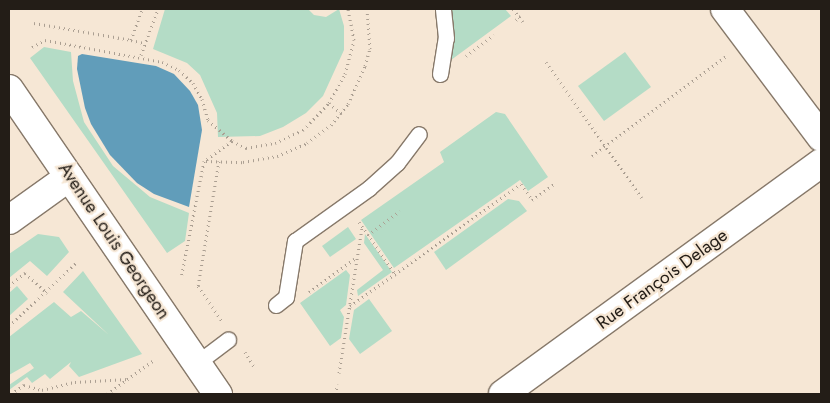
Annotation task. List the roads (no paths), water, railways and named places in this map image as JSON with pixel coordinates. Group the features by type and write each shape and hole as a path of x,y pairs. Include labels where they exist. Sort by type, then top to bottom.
{"street":[{"path":"725,9 821,137"},
{"name":"Avenue Louis Georgeon","path":"9,89 218,394"},
{"name":"Rue François Delage","path":"504,394 821,163"},
{"path":"9,220 70,177"}],"lane":[{"path":"440,74 446,38 443,9"},
{"path":"276,305 286,297 295,241 369,188 397,163 419,134"},
{"path":"197,363 227,333"}],"water":[{"path":"82,54 156,66 174,74 190,91 198,105 202,130 189,207 154,194 137,183 110,155 91,124 85,108 77,69 78,56"}]}
